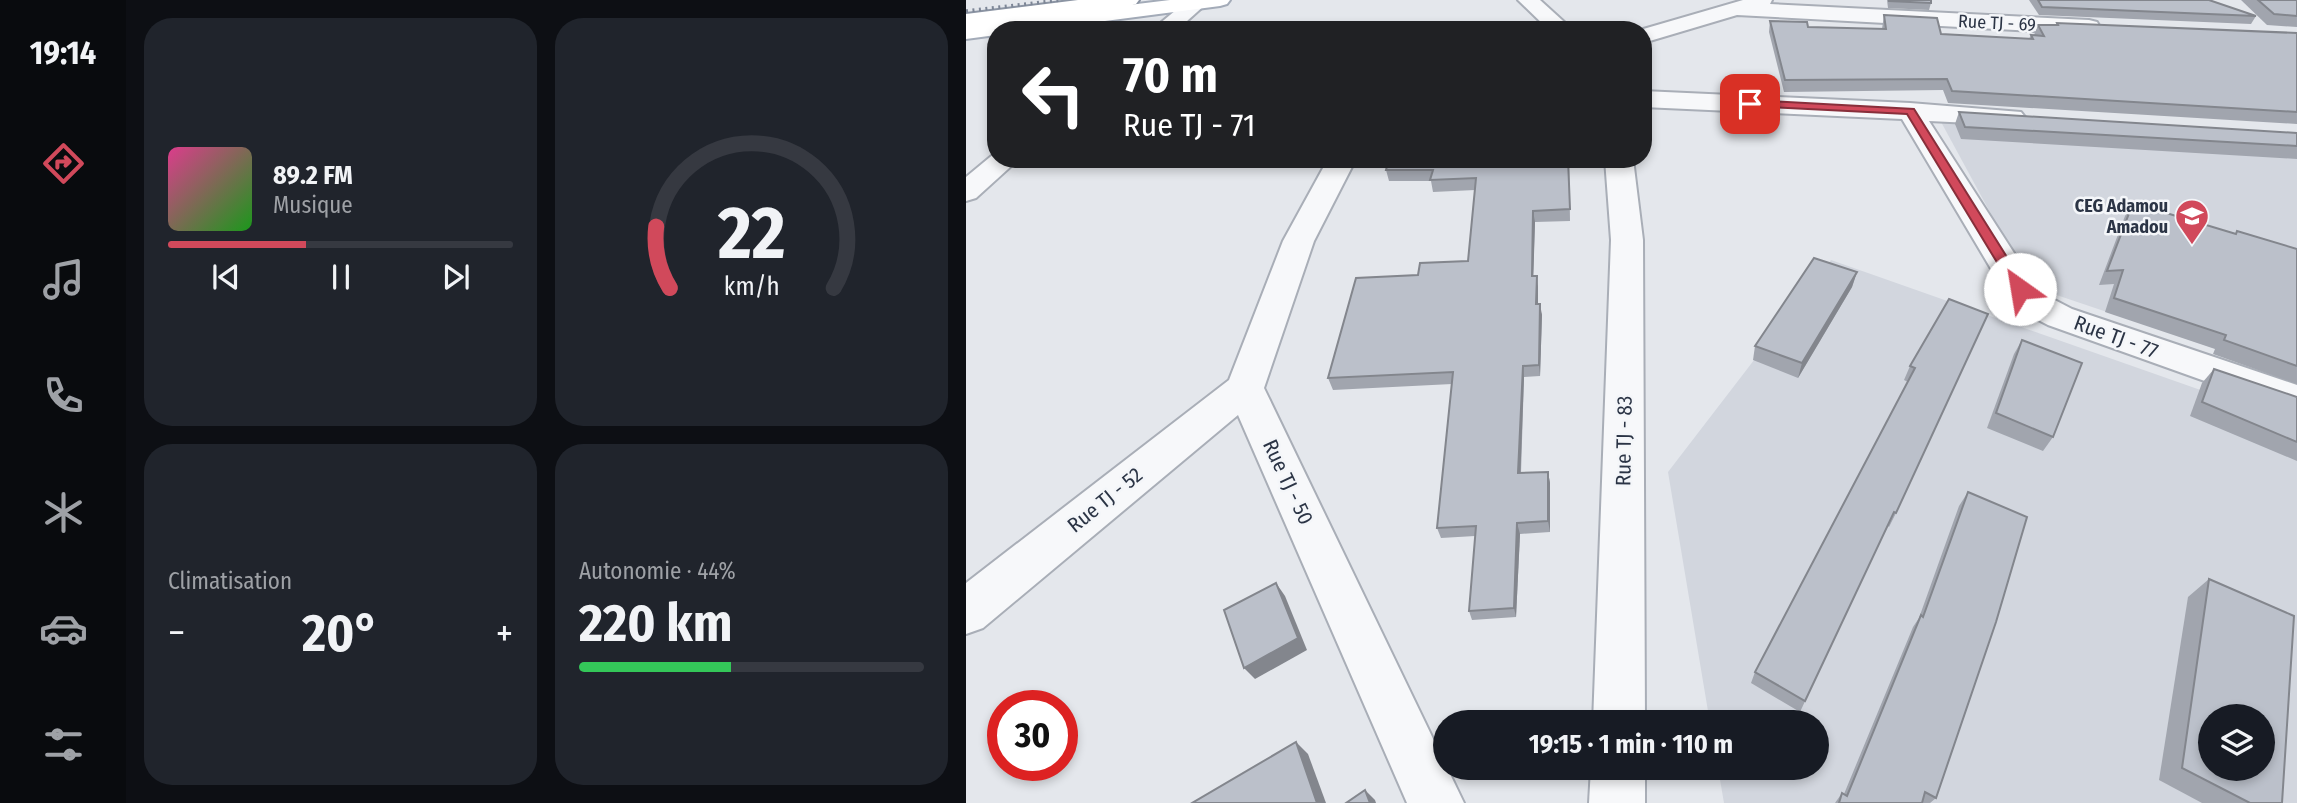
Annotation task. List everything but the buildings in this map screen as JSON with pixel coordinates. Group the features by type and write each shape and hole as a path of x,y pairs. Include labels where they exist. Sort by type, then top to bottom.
{"main road":[{"path":"966,20 1129,0"},
{"path":"1056,21 1220,0"},
{"path":"966,32 987,29"}],"street":[{"path":"1528,0 1552,21"},
{"path":"1652,33 1764,0"},
{"path":"1174,21 1196,4"},
{"name":"Rue TJ - 69","path":"1738,9 2106,28"},
{"path":"1652,99 2034,119"},
{"name":"Rue TJ - 77","path":"1910,111 2013,279 2035,304 2107,334 2297,400"},
{"path":"966,192 994,168"},
{"path":"1245,388 1291,260 1321,191 1336,168"},
{"name":"Rue TJ - 83","path":"1619,710 1627,240 1620,168"},
{"name":"Rue TJ - 52","path":"967,608 1245,388"},
{"name":"Rue TJ - 50","path":"1245,388 1436,803"},
{"path":"1617,803 1618,780"}],"shaded area":[{"path":"1940,120 2297,137 2297,376 2030,286"},
{"path":"1831,260 2297,424 2297,803 1724,803 1720,780 1829,780 1829,710 1708,710 1668,472"}],"railway":[{"path":"966,11 1060,0"}],"place":[{"name":"CEG Adamou Amadou","path":"2192,246"}],"route":[{"path":"1750,104 1910,111 2020,289"}]}
